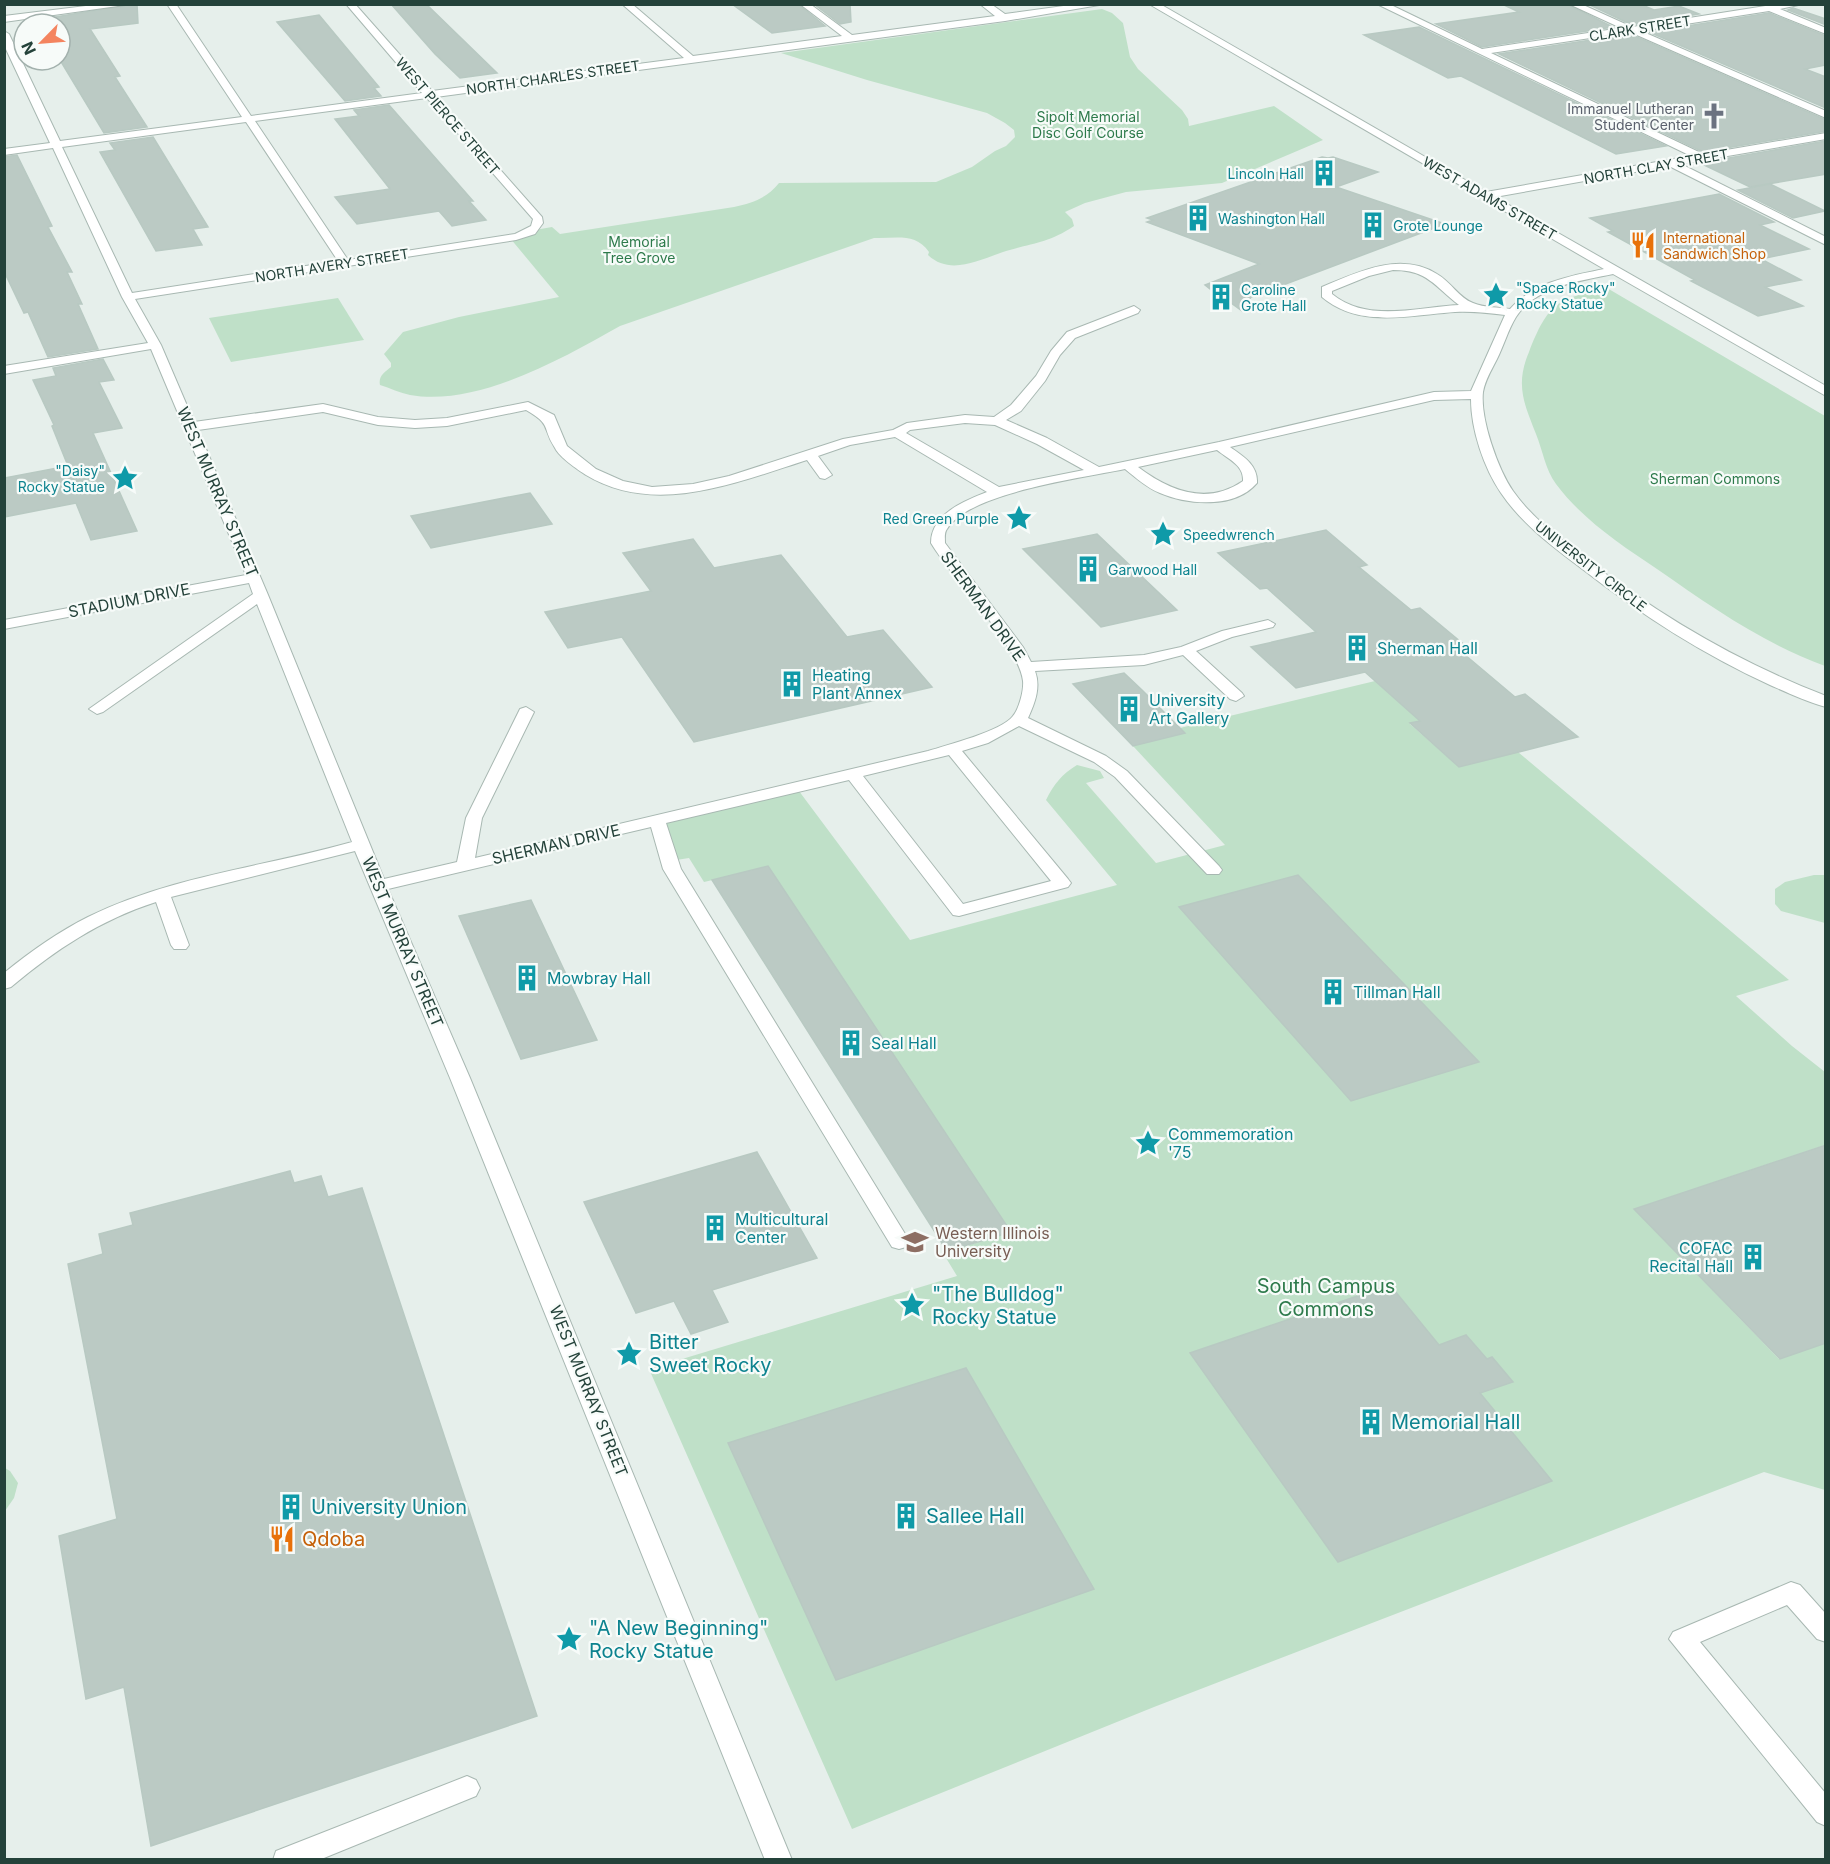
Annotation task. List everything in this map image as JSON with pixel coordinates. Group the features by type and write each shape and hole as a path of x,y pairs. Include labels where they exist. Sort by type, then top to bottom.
{"street":[{"path":"4,19 128,4"},
{"path":"171,4 345,263"},
{"name":"WEST PIERCE STREET","path":"350,4 538,219 538,226 535,230"},
{"path":"626,4 691,59"},
{"path":"804,4 850,38"},
{"path":"984,4 1005,18"},
{"name":"NORTH CHARLES STREET","path":"4,153 1101,4"},
{"name":"WEST ADAMS STREET","path":"1153,4 1826,392"},
{"path":"1381,4 1702,158"},
{"path":"1573,4 1826,114"},
{"path":"1759,4 1826,31"},
{"name":"CLARK STREET","path":"1481,52 1799,4"},
{"name":"WEST MURRAY STREET","path":"4,34 128,297 155,345 258,586 378,886 465,1089 779,1860"},
{"name":"NORTH CLAY STREET","path":"1486,195 1826,136"},
{"path":"1672,164 1826,242"},
{"name":"NORTH AVERY STREET","path":"128,297 516,237 535,230"},
{"path":"1473,308 1460,302 1434,276 1398,266 1384,267 1326,288 1326,295 1333,304 1352,310 1407,314 1473,308 1513,314"},
{"path":"1477,395 1480,382 1513,314 1536,294 1550,287 1614,270"},
{"path":"998,421 1016,408 1041,378 1055,354 1071,335 1134,310"},
{"path":"4,370 155,345"},
{"name":"SHERMAN DRIVE","path":"378,886 853,774 952,749 998,734 1018,720 1031,692 1031,681 1018,650 957,573 939,543 938,531 947,519 967,505 997,492 1129,466 1434,396 1477,395"},
{"name":"UNIVERSITY CIRCLE","path":"1477,395 1487,450 1494,468 1506,491 1537,525 1598,575 1672,628 1733,662 1797,692 1826,702"},
{"path":"190,427 323,408 378,421 415,424 447,422 528,406 549,418 561,448 591,472 619,484 652,491 693,488 733,479 848,442 897,433 907,427 945,420 998,421 1042,441 1098,472"},
{"path":"897,433 997,492"},
{"path":"1129,466 1165,490 1180,495 1197,497 1230,495 1250,483 1252,476 1249,468 1219,446"},
{"path":"810,454 825,475"},
{"path":"96,709 258,586"},
{"name":"STADIUM DRIVE","path":"4,625 258,586"},
{"path":"1027,667 1144,660 1186,650 1227,633 1268,624"},
{"path":"1186,650 1236,696"},
{"path":"465,865 474,818 526,712"},
{"path":"1018,720 1100,759 1121,774 1213,870"},
{"path":"853,774 959,911 1062,883 952,749"},
{"path":"657,820 672,869 899,1242"},
{"path":"4,984 40,953 100,918 162,896 362,844"},
{"path":"162,896 180,945"},
{"path":"1826,1632 1791,1593 1682,1639 1826,1814"},
{"path":"286,1860 467,1788"}],"green space":[{"name":"Sipolt Memorial Disc Golf Course","path":"1102,9 1112,13 1123,23 1130,57 1138,69 1182,110 1188,119 1189,126 1274,106 1323,140 1222,183 1126,192 1085,203 1065,212 1072,219 1074,226 1064,232 1047,240 975,262 946,265 928,255 929,252 923,246 911,239 874,238 620,326 546,365 491,387 463,394 436,397 410,395 380,385 381,377 391,367 391,363 384,354 403,332 459,317 559,297 510,238 552,227 560,234 734,207 759,199 770,193 779,183 936,182 972,167 1006,146 1015,137 1014,130 987,113 867,80 781,53"},
{"name":"Sherman Commons","path":"1607,288 1825,416 1825,666 1758,635 1630,551 1578,509 1552,478 1525,403 1522,374 1536,336 1549,313 1565,300"},
{"path":"338,298 364,340 231,362 209,318"},
{"name":"South Campus Commons","path":"1375,681 1420,721 1410,724 1459,767 1518,752 1789,980 1736,996 1825,1072 1825,1145 1634,1209 1779,1359 1825,1343 1825,1490 1764,1472 1154,1707 852,1829 649,1369 957,1276 943,1253 1011,1232 768,867 704,882 689,858 670,861 657,820 796,787 910,940 1117,885 1046,800 1059,780 1077,765 1100,771 1104,778 1086,783 1156,863 1225,845 1133,746 1184,733 1180,728"},
{"path":"1814,875 1825,875 1825,923 1781,911 1775,904 1775,889 1785,882"},
{"path":"5,1468 10,1471 18,1483 14,1498 5,1511"}],"building":[{"path":"137,4 138,23 90,29 120,76 115,77 147,127 104,133 67,72 72,72 72,14"},
{"path":"391,4 426,4 497,73 460,78 435,54"},
{"path":"732,4 798,4 825,26 772,33"},
{"path":"814,4 850,4 851,22 840,24"},
{"path":"1502,4 1567,4 1613,27 1482,47 1436,24 1519,12"},
{"path":"1588,4 1640,4 1654,10 1679,6 1699,14 1632,25"},
{"path":"1793,8 1826,19 1826,25 1788,10"},
{"path":"1769,13 1826,36 1826,65 1805,69 1826,77 1826,108 1649,32"},
{"path":"319,15 379,87 374,88 381,96 345,101 277,22"},
{"path":"1419,27 1666,146 1616,154 1461,76 1448,78 1364,35"},
{"path":"1630,34 1826,120 1826,131 1703,152 1499,54"},
{"path":"389,105 473,201 469,201 486,220 452,226 439,211 357,224 335,197 390,189 335,119 359,116 354,110"},
{"path":"153,137 208,227 193,229 202,245 156,251 100,152 115,150 110,143"},
{"path":"1826,141 1826,174 1750,187 1700,163"},
{"path":"17,155 52,226 48,227 72,272 67,272 82,304 78,304 98,349 48,357 28,312 24,313 4,271 4,157"},
{"path":"1322,157 1333,157 1378,172 1336,187 1445,224 1251,297 1242,311 1231,303 1221,307 1215,293 1205,285 1259,264 1147,222 1153,220 1147,218"},
{"path":"1770,184 1825,211 1793,218 1738,190"},
{"path":"1719,194 1774,222 1760,225 1809,249 1761,259 1801,280 1765,287 1803,306 1758,316 1691,281 1695,280 1608,232 1613,231 1590,218"},
{"path":"103,359 114,380 99,382 122,428 93,433 137,531 91,540 76,503 4,517 4,478 68,466 52,426 54,425 33,380 56,376 53,368"},
{"path":"530,493 552,524 431,548 411,516"},
{"path":"1326,530 1367,565 1359,567 1411,610 1420,608 1467,647 1458,649 1515,697 1525,694 1578,737 1459,767 1410,723 1420,721 1365,672 1296,688 1251,647 1316,632 1267,588 1260,589 1218,553"},
{"name":"Garwood Hall","path":"1097,534 1177,610 1101,627 1023,549"},
{"path":"693,539 714,568 781,555 847,637 883,630 932,687 694,742 622,637 568,648 545,612 651,591 623,553"},
{"path":"1124,673 1185,733 1133,746 1073,684"},
{"path":"768,866 1011,1232 947,1251 712,880"},
{"name":"Tillman Hall","path":"1298,875 1479,1062 1351,1101 1179,907"},
{"name":"Mowbray Hall","path":"531,900 597,1040 521,1059 459,916"},
{"name":"COFAC Recital Hall","path":"1826,1145 1826,1343 1780,1359 1634,1209"},
{"path":"757,1152 817,1258 712,1290 728,1322 691,1334 674,1301 636,1313 584,1202"},
{"name":"University Union","path":"290,1171 294,1183 321,1176 328,1197 362,1188 537,1716 151,1846 124,1687 86,1699 59,1536 117,1519 68,1264 103,1254 99,1234 133,1225 130,1213"},
{"name":"Memorial Hall","path":"1390,1285 1439,1345 1466,1335 1487,1359 1492,1357 1513,1382 1480,1393 1552,1481 1338,1562 1190,1353"},
{"name":"Sallee Hall","path":"966,1368 1094,1589 836,1680 728,1443"}],"place":[{"name":"Immanuel Lutheran Student Center","path":"1714,116"},
{"name":"Lincoln Hall","path":"1324,173"},
{"name":"Washington Hall","path":"1198,218"},
{"name":"Grote Lounge","path":"1373,225"},
{"name":"International Sandwich Shop","path":"1643,245"},
{"name":"\"Space Rocky\" Rocky Statue","path":"1496,295"},
{"name":"Caroline Grote Hall","path":"1221,297"},
{"name":"\"Daisy\" Rocky Statue","path":"125,478"},
{"name":"Red Green Purple","path":"1019,518"},
{"name":"Speedwrench","path":"1163,534"},
{"name":"Garwood Hall","path":"1088,569"},
{"name":"Sherman Hall","path":"1357,648"},
{"name":"Heating Plant Annex","path":"792,684"},
{"name":"University Art Gallery","path":"1129,709"},
{"name":"Mowbray Hall","path":"527,978"},
{"name":"Tillman Hall","path":"1333,992"},
{"name":"Seal Hall","path":"851,1043"},
{"name":"Commemoration '75","path":"1148,1143"},
{"name":"Multicultural Center","path":"715,1228"},
{"name":"Western Illinois University","path":"915,1242"},
{"name":"COFAC Recital Hall","path":"1753,1257"},
{"name":"\"The Bulldog\" Rocky Statue","path":"912,1305"},
{"name":"Bitter Sweet Rocky","path":"629,1354"},
{"name":"Memorial Hall","path":"1371,1422"},
{"name":"University Union","path":"291,1507"},
{"name":"Sallee Hall","path":"906,1516"},
{"name":"Qdoba","path":"282,1539"},
{"name":"\"A New Beginning\" Rocky Statue","path":"569,1639"}],"park label":[{"name":"Memorial Tree Grove","path":"639,250"}]}
